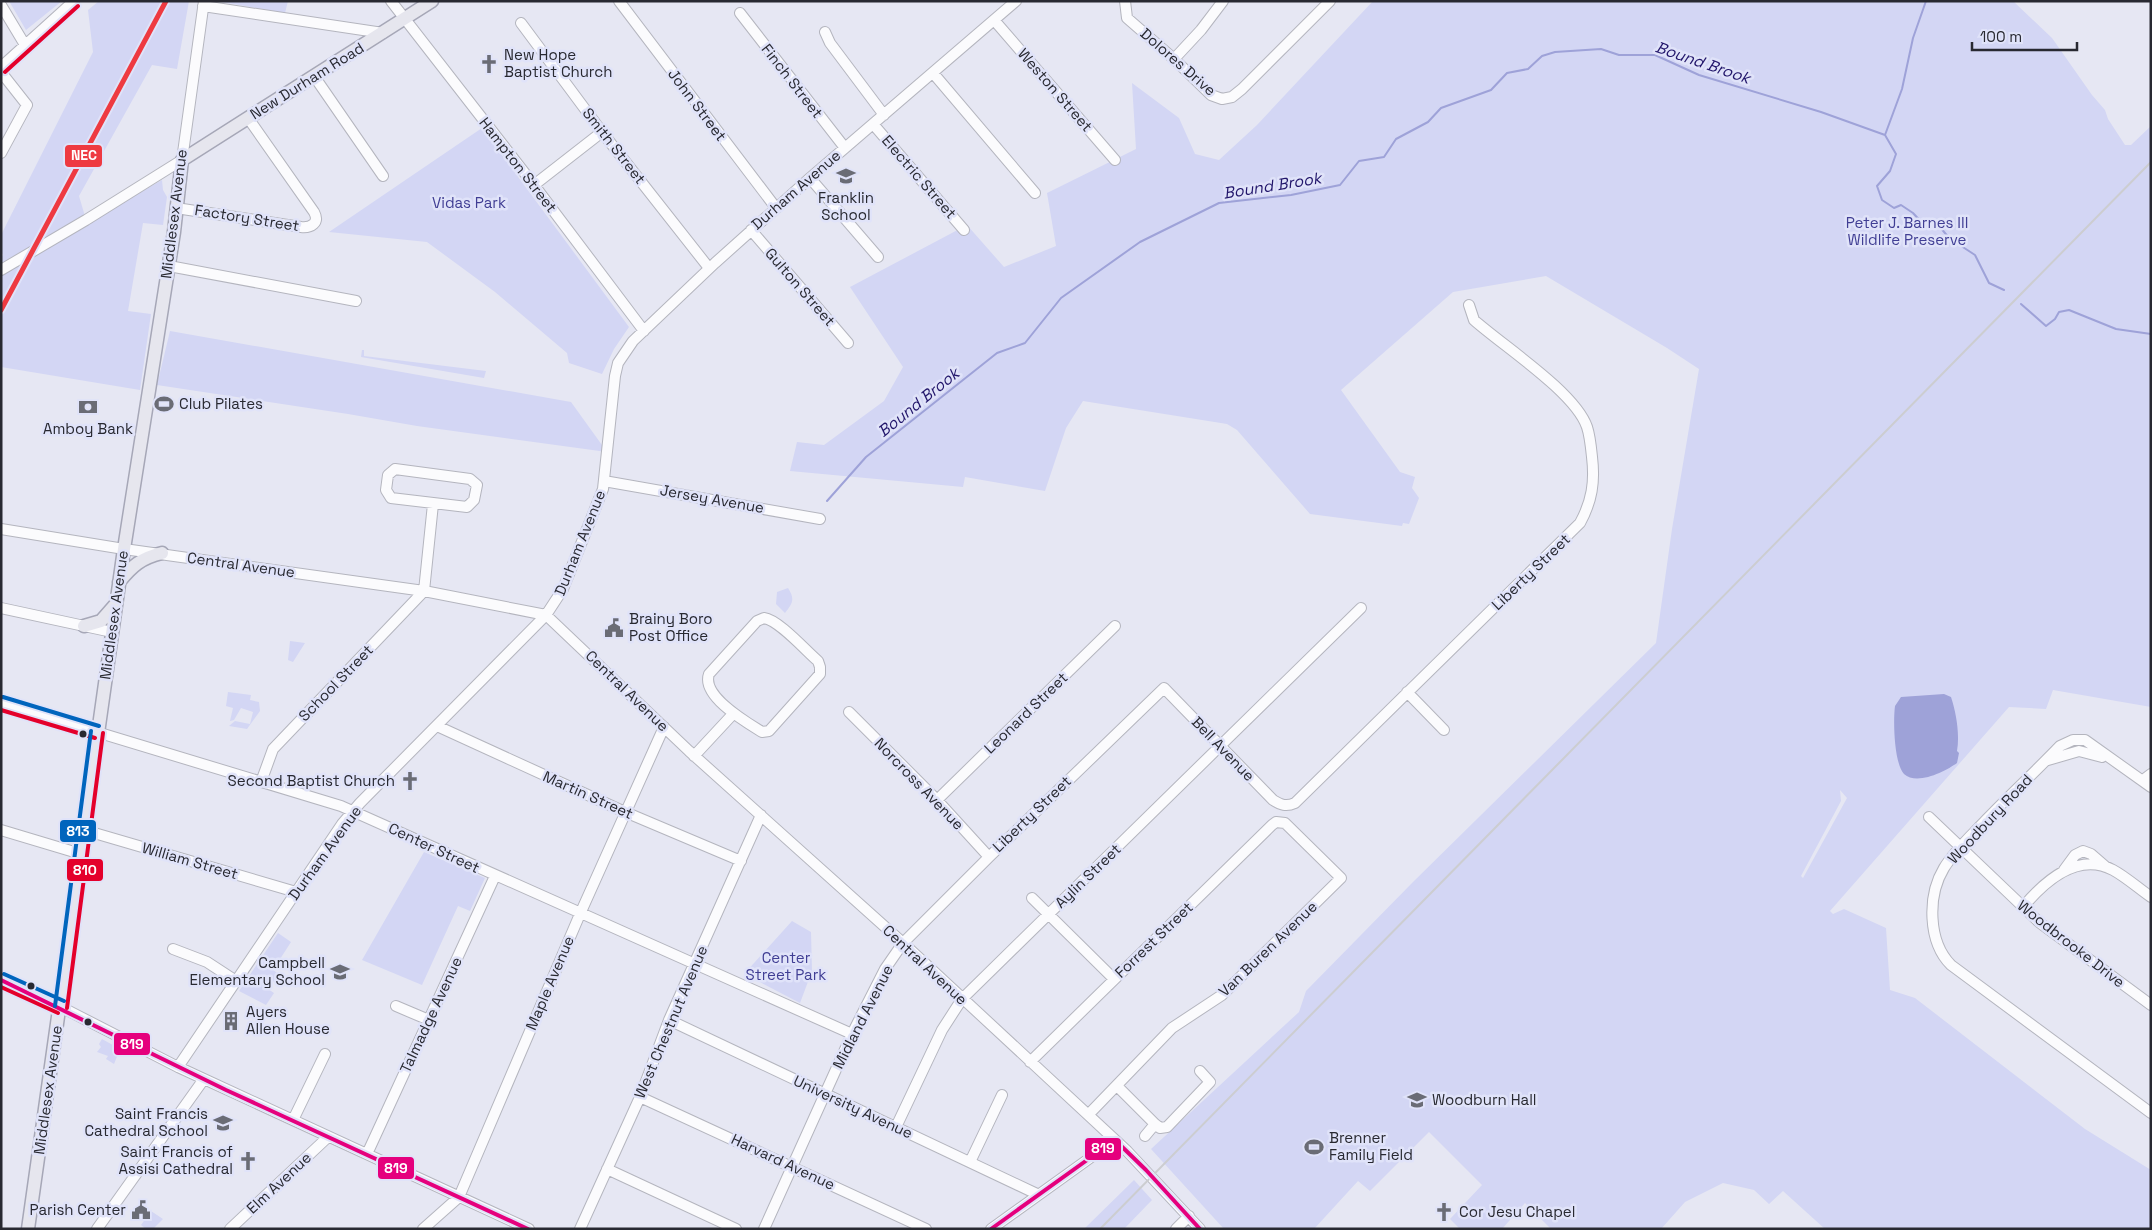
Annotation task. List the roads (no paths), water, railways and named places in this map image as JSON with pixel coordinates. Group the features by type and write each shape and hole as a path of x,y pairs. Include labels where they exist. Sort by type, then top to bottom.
{"main road":[{"name":"New Durham Road","path":"182,160 432,1"},
{"name":"Middlesex Avenue","path":"28,1229 97,732 169,266 182,160"},
{"path":"119,582 138,562 162,553"},
{"path":"84,626 101,621 116,603"},
{"path":"1,980 60,1007"}],"street":[{"path":"1,67 74,1"},
{"name":"Hampton Street","path":"391,1 644,330"},
{"name":"Durham Avenue","path":"178,1067 353,811 546,615 563,589 601,496 611,405 618,363 624,352 644,330 751,230 1016,1"},
{"name":"Dolores Drive","path":"1125,1 1127,18 1174,59 1211,95 1222,99 1232,97 1256,76 1330,1"},
{"path":"1174,59 1201,30 1223,1"},
{"name":"John Street","path":"623,3 776,208"},
{"path":"204,4 383,32"},
{"name":"Middlesex Avenue","path":"182,160 204,4"},
{"path":"1,5 25,45"},
{"name":"Finch Street","path":"740,13 845,148"},
{"name":"Weston Street","path":"994,20 1116,160"},
{"name":"Smith Street","path":"521,24 602,132 709,268"},
{"path":"825,32 830,43 884,115"},
{"path":"1,72 27,105 1,153"},
{"path":"933,72 1035,194"},
{"path":"314,76 383,176"},
{"name":"Factory Street","path":"176,208 301,227 308,227 315,223 317,217 314,212 248,118"},
{"name":"Electric Street","path":"873,124 964,230"},
{"path":"534,185 602,132"},
{"path":"1,270 182,160"},
{"path":"810,178 878,257"},
{"name":"Gulton Street","path":"751,230 848,344"},
{"path":"169,266 356,301"},
{"name":"Liberty Street","path":"1284,806 1295,803 1572,532 1586,513 1593,487 1590,442 1586,426 1578,411 1562,392 1474,320 1468,305"},
{"path":"395,469 470,479 477,485 474,500 467,507 433,504 390,498 386,490 388,474 395,469"},
{"name":"Jersey Avenue","path":"604,481 820,519"},
{"path":"424,591 433,504"},
{"name":"Central Avenue","path":"1,529 424,591 546,615 692,753 903,943 1088,1115 1200,1229"},
{"name":"School Street","path":"261,782 273,749 424,591"},
{"path":"1,608 112,632"},
{"name":"Aylin Street","path":"896,1127 942,1030 962,999 1361,608"},
{"path":"764,618 770,619 818,661 820,674 769,731 762,732 730,712 708,685 708,674 757,621 764,618"},
{"name":"Leonard Street","path":"937,800 1115,626"},
{"name":"Liberty Street","path":"903,943 1164,688"},
{"name":"Bell Avenue","path":"1164,688 1217,749 1273,800 1284,806"},
{"path":"1407,692 1444,730"},
{"name":"Center Street","path":"1,703 353,811 852,1034"},
{"path":"692,753 730,712"},
{"name":"Norcross Avenue","path":"849,712 937,800 989,857"},
{"name":"Martin Street","path":"437,726 625,812 741,861"},
{"name":"Maple Avenue","path":"423,1229 459,1197 580,914 664,727"},
{"name":"Woodbury Road","path":"2148,780 2114,762 2089,752 2079,751 2065,754 2044,762 1959,847 1944,869 1936,886 1933,924 1935,937 1944,959 2151,1113"},
{"name":"West Chestnut Avenue","path":"580,1229 640,1096 669,1020 761,815"},
{"name":"Woodbrooke Drive","path":"1929,817 2040,923 2151,1005"},
{"name":"Forrest Street","path":"1030,1062 1272,825 1281,822"},
{"name":"Van Buren Avenue","path":"1088,1115 1172,1028 1222,995 1341,878 1285,822 1281,822"},
{"path":"1,830 81,854"},
{"name":"William Street","path":"84,830 296,892"},
{"path":"2023,907 2044,884 2063,871 2075,855 2083,851 2091,854 2106,868 2122,875 2151,897"},
{"name":"Talmadge Avenue","path":"367,1154 495,876"},
{"path":"1032,898 1114,979"},
{"name":"Midland Avenue","path":"764,1229 852,1034 885,969 903,943"},
{"path":"174,949 192,955 218,968 236,981"},
{"path":"396,1006 428,1020"},
{"path":"60,1007 178,1067 529,1229"},
{"name":"University Avenue","path":"669,1020 1037,1194"},
{"path":"294,1120 325,1054"},
{"path":"1117,1086 1155,1124 1160,1128 1166,1127 1210,1082 1200,1071"},
{"path":"97,1229 204,1079"},
{"path":"970,1162 1002,1095"},
{"name":"Harvard Avenue","path":"640,1096 926,1229"},
{"path":"1146,1136 1155,1124"},
{"name":"Elm Avenue","path":"230,1229 328,1137"},
{"path":"991,1229 1114,1140"},
{"path":"607,1170 736,1229"},
{"path":"1176,1229 1189,1216"}],"water":[{"path":"1944,694 1951,697 1956,716 1958,730 1957,751 1959,753 1957,763 1931,776 1924,778 1910,777 1904,774 1901,769 1896,752 1894,731 1895,706 1901,697"}],"waterway":[{"path":"1885,135 1902,89 1913,38 1926,1"},
{"name":"Bound Brook","path":"827,501 866,457 997,353 1025,343 1061,298 1140,242 1219,203 1291,195 1340,185 1359,161 1384,157 1396,139 1428,122 1441,108 1491,90 1507,73 1528,69 1542,56 1555,52 1601,49 1619,55 1655,55 1699,75 1821,112 1885,135 1896,154 1890,171 1877,186 1882,200 1894,208 1901,205 1913,213 1925,226 1940,227 1949,238 1975,255 1989,283 2004,290"},
{"name":"Bound Brook","path":"2021,304 2046,326 2055,319 2059,312 2069,310 2116,329 2151,334"}],"railway":[{"path":"1100,1229 2151,162"}],"place":[{"name":"New Hope Baptist Church","path":"489,64"},
{"name":"Franklin School","path":"846,176"},
{"name":"Club Pilates","path":"164,404"},
{"name":"Amboy Bank","path":"88,407"},
{"name":"Brainy Boro Post Office","path":"614,628"},
{"name":"Second Baptist Church","path":"410,781"},
{"name":"Campbell Elementary School","path":"340,972"},
{"name":"Ayers Allen House","path":"231,1021"},
{"name":"Woodburn Hall","path":"1417,1100"},
{"name":"Saint Francis Cathedral School","path":"223,1123"},
{"name":"Brenner Family Field","path":"1314,1147"},
{"name":"Saint Francis of Assisi Cathedral","path":"248,1161"},
{"name":"Parish Center","path":"141,1210"},
{"name":"Cor Jesu Chapel","path":"1444,1212"}],"park label":[{"name":"Vidas Park","path":"469,203"},
{"name":"Peter J. Barnes III Wildlife Preserve","path":"1907,232"},
{"name":"Center Street Park","path":"786,966"}]}
